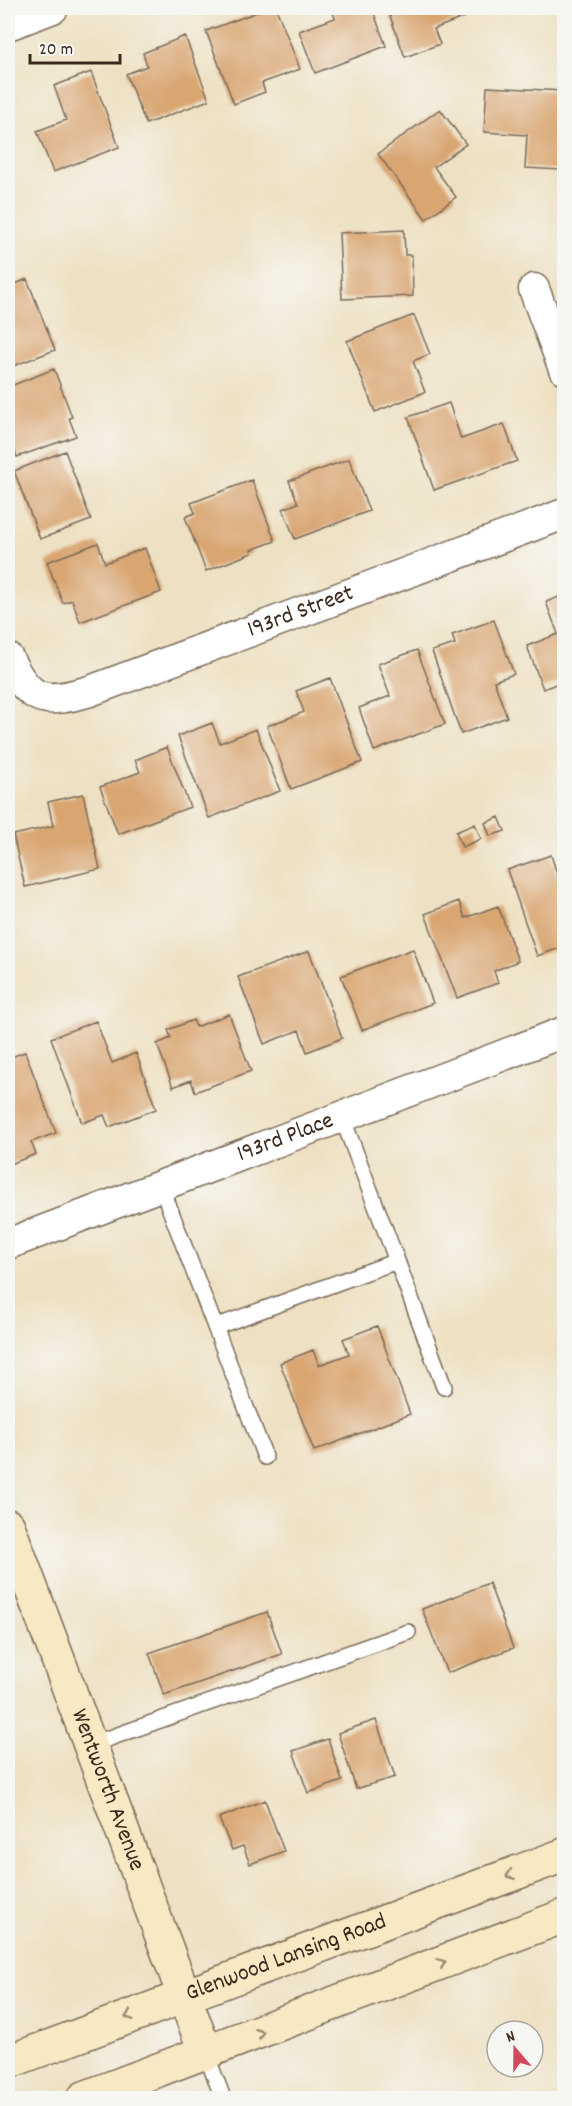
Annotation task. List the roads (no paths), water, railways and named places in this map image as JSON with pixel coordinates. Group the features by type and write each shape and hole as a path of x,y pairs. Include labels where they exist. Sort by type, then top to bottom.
{"main road":[{"name":"Wentworth Avenue","path":"8,1526 206,2054"},
{"name":"Glenwood Lansing Road","path":"8,2062 564,1855"},
{"path":"84,2098 206,2054 564,1916"}],"street":[{"path":"8,25 53,8"},
{"path":"534,288 564,369"},
{"name":"193rd Street","path":"8,658 17,676 35,695 61,699 90,691 564,514"},
{"name":"193rd Place","path":"8,1244 564,1032"}],"lane":[{"path":"342,1117 444,1387"},
{"path":"161,1186 265,1457"},
{"path":"215,1327 397,1261"},
{"path":"90,1745 408,1632"},
{"path":"206,2054 223,2098"}]}
